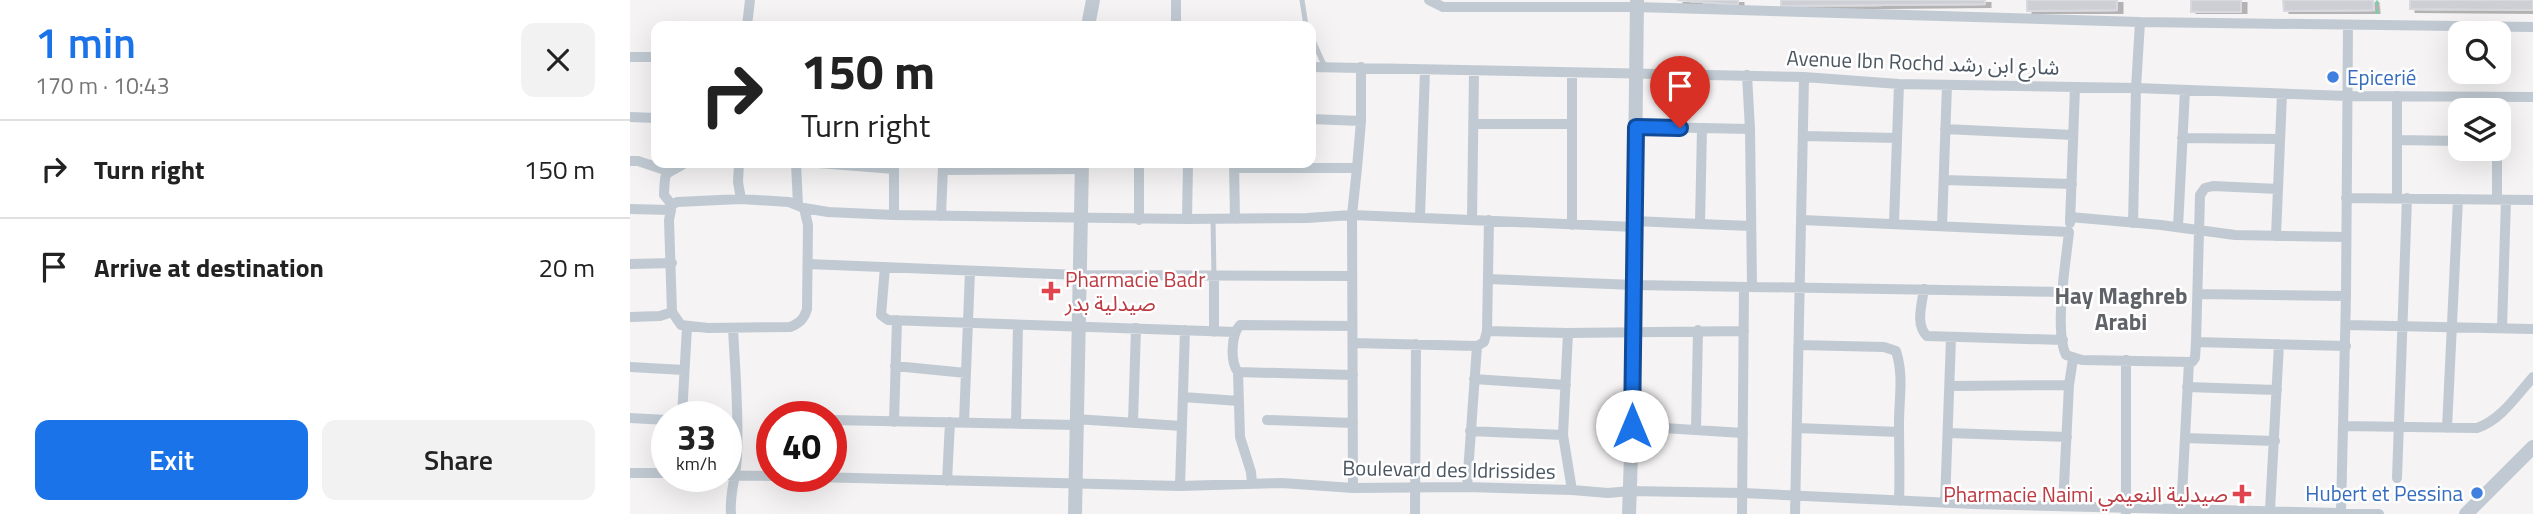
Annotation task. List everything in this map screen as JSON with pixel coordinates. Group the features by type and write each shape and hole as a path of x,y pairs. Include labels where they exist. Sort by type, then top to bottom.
{"street":[{"path":"748,21 750,0"},
{"path":"1089,21 1093,0"},
{"path":"1176,0 1176,21"},
{"path":"1429,0 1443,7 1637,3 2140,22 2533,27"},
{"path":"1629,514 1637,3"},
{"path":"2133,223 2140,22"},
{"path":"2341,512 2346,346 2348,25"},
{"path":"630,57 651,57"},
{"name":"Avenue Ibn Rochd شارع ابن رشد","path":"1316,67 1572,74 1747,75 1899,84 2136,88 2347,96 2533,97"},
{"path":"1353,488 1352,215 1361,121 1361,67"},
{"path":"1420,216 1424,70"},
{"path":"1472,219 1475,72"},
{"path":"1572,74 1572,225"},
{"path":"1742,514 1744,331 1751,226 1747,75"},
{"path":"1795,514 1804,77"},
{"path":"1894,223 1899,84"},
{"path":"1942,226 1947,85"},
{"path":"2075,87 2072,184 2063,292 2064,352 2073,359 2189,362 2195,358 2200,195 2205,188 2213,186 2278,189"},
{"path":"2178,227 2185,90"},
{"path":"2276,236 2282,94"},
{"path":"2396,96 2402,198 2403,325 2397,478"},
{"path":"630,117 651,118"},
{"path":"1316,120 1361,121"},
{"path":"1474,124 1572,124"},
{"path":"1636,127 1750,129"},
{"path":"1699,224 1702,128"},
{"path":"1945,129 2073,135"},
{"path":"1804,136 1897,138"},
{"path":"2182,138 2280,139"},
{"path":"2397,140 2448,141"},
{"path":"630,161 651,165"},
{"path":"2498,161 2501,200 2502,328"},
{"path":"1316,167 1357,168"},
{"path":"659,168 668,171 674,168"},
{"path":"739,168 741,199"},
{"path":"668,171 664,195 670,208 672,313 681,325 790,327 799,324 807,309 808,225 801,206 797,168"},
{"path":"894,168 894,215"},
{"path":"941,216 943,168"},
{"path":"1075,514 1082,168"},
{"path":"1139,168 1139,220"},
{"path":"1187,219 1188,168"},
{"path":"1234,168 1235,219"},
{"path":"1944,180 2072,184"},
{"path":"2346,198 2533,200"},
{"path":"630,209 670,208 677,202 741,199 789,202 828,212 894,215 1139,220 1334,218 1352,215 1572,225 1751,226"},
{"path":"2447,428 2458,199"},
{"path":"2070,217 2235,235 2346,237"},
{"path":"1353,343 1477,346 1485,342 1489,220"},
{"path":"1802,220 2069,232"},
{"path":"630,264 671,263"},
{"path":"808,264 1079,275 1352,276"},
{"path":"885,267 881,315 884,319 1214,332 1235,332 1243,325 1352,326"},
{"path":"964,422 970,271"},
{"path":"1214,276 1214,332"},
{"path":"1488,279 1634,285 2063,292"},
{"path":"1924,289 1921,329 1927,336 2063,340"},
{"path":"2198,294 2346,296"},
{"path":"630,317 672,313"},
{"path":"894,422 897,320"},
{"path":"1016,422 1018,325"},
{"path":"2346,325 2533,329"},
{"path":"683,401 687,327"},
{"path":"733,328 736,401"},
{"path":"1133,422 1136,328"},
{"path":"1180,486 1185,330"},
{"path":"1696,429 1698,330"},
{"path":"1487,331 1744,331"},
{"path":"1235,332 1234,366 1238,372 1240,437 1252,484"},
{"path":"1569,333 1563,435 1572,490"},
{"path":"1945,503 1951,338"},
{"path":"2196,342 2346,346"},
{"path":"1415,514 1416,344"},
{"path":"2274,512 2279,344"},
{"path":"1799,345 1879,346 1896,351 1901,378 1899,501"},
{"path":"1467,487 1477,346"},
{"path":"2063,506 2073,359"},
{"path":"2126,360 2126,511"},
{"path":"2181,511 2189,362"},
{"path":"895,366 966,373"},
{"path":"630,367 684,370"},
{"path":"1238,372 1353,375"},
{"path":"2344,426 2477,428 2487,425 2499,415 2533,377"},
{"path":"1474,379 1566,385"},
{"path":"1950,386 2070,385"},
{"path":"2187,387 2277,390"},
{"path":"1183,397 1239,401"},
{"path":"630,418 651,419"},
{"path":"1267,420 1353,423"},
{"path":"847,421 1133,422 1182,426"},
{"path":"947,481 950,422"},
{"path":"1632,426 1743,433"},
{"path":"1797,428 1899,432"},
{"path":"1470,431 1563,435"},
{"path":"1948,433 2067,437"},
{"path":"2185,438 2275,442"},
{"path":"2466,514 2533,447"},
{"path":"2476,514 2533,460"},
{"path":"630,473 651,473"},
{"name":"Boulevard des Idrissides","path":"847,478 1180,486 1282,483 1353,488 1467,487 1608,493 1743,493 1945,503 1973,509 2018,510 2063,506 2126,511 2379,514"},
{"path":"730,492 730,514"},
{"path":"1920,502 1920,514"}],"lane":[{"path":"1302,0 1305,21"},
{"path":"1316,47 1325,67"},
{"path":"1213,219 1214,276"}],"building":[{"path":"1677,0 1738,0 1738,5"},
{"path":"1781,0 1985,0 1985,4 1781,6"},
{"path":"2027,0 2117,0 2117,10 2027,11"},
{"path":"2191,0 2241,0 2241,12 2191,12"},
{"path":"2283,0 2373,0 2374,10 2284,11"},
{"path":"2410,0 2533,0 2533,10 2410,9"}],"place":[{"name":"Epicerié","path":"2333,77"},
{"name":"Pharmacie Badr صيدلية بدر","path":"1051,291"},
{"name":"Hubert et Pessina","path":"2477,493"},
{"name":"Pharmacie Naimi صيدلية النعيمي","path":"2242,494"}],"district":[{"name":"Hay Maghreb Arabi","path":"2121,308"}],"route":[{"path":"1632,426 1636,127 1680,128"}]}
